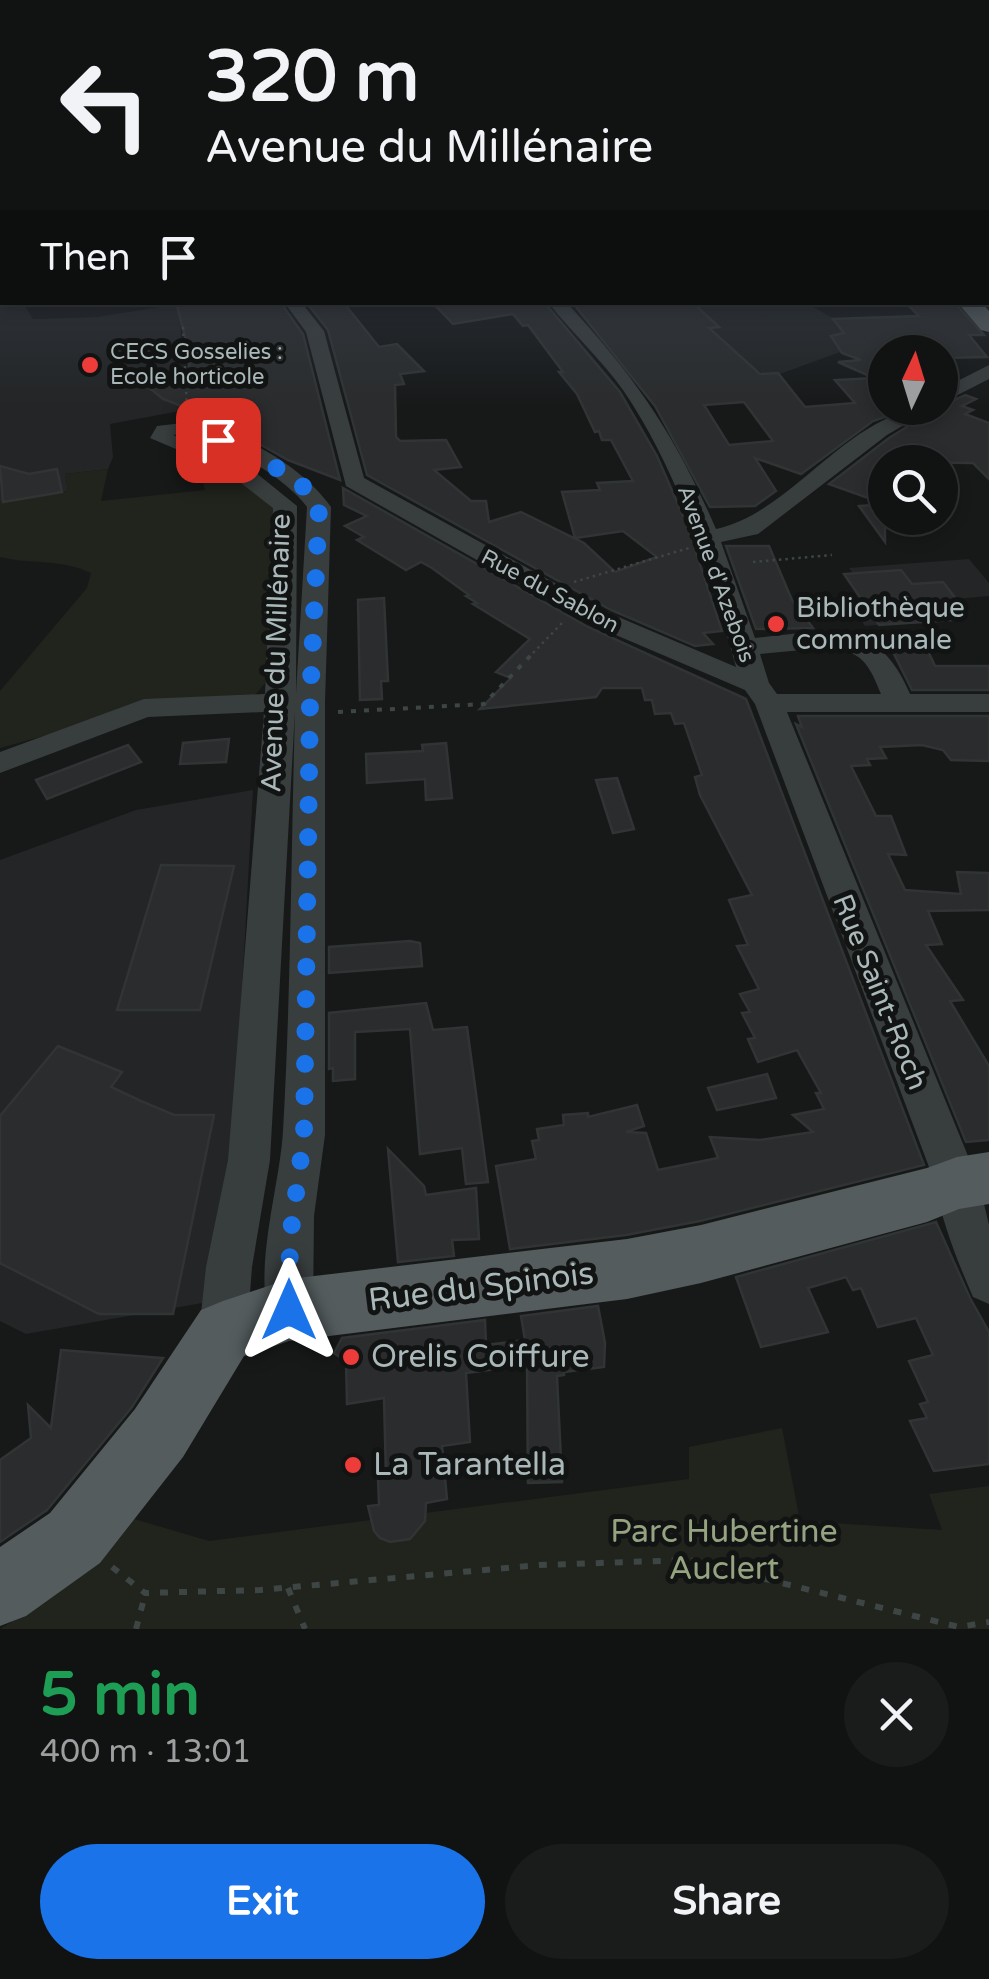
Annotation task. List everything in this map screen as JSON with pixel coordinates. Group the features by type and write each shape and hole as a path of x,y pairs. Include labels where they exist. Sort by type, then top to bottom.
{"main road":[{"name":"Rue du Spinois","path":"223,1332 289,1310 646,1266 973,1181"},
{"path":"0,1590 75,1538 159,1433 223,1332"}],"street":[{"path":"294,305 314,332 324,487"},
{"name":"Avenue d'Azebois","path":"559,305 634,392 686,486 762,693"},
{"path":"958,388 989,371"},
{"path":"187,410 324,487"},
{"path":"708,540 750,529 893,425"},
{"name":"Avenue du Millénaire","path":"192,428 324,487 231,464 160,438 164,430 192,428"},
{"name":"Avenue du Millénaire","path":"223,1332 229,1266 249,1160 256,1055 324,487"},
{"name":"Rue du Sablon","path":"324,487 762,693"},
{"path":"745,647 834,642 862,645 877,656 899,702"},
{"path":"762,693 989,703"},
{"name":"Rue Saint-Roch","path":"762,693 973,1181 964,1219 989,1281"},
{"path":"0,763 144,708 299,706"},
{"name":"Avenue du Millénaire","path":"289,1310 289,1260 304,1135 299,706"},
{"path":"256,1055 303,1049"}],"path":[{"path":"184,327 187,410"},
{"path":"545,590 708,540"},
{"path":"753,562 832,555"},
{"path":"299,706 484,704 577,608"},
{"path":"75,1538 145,1593 288,1588 540,1565 689,1560 959,1628 989,1622"},
{"path":"288,1588 305,1629"},
{"path":"136,1629 145,1593"}],"shaded area":[{"name":"CECS Gosselies : Ecole horticole","path":"0,305 24,305 33,319 97,317 184,305 180,411 110,424 113,457 108,469 65,474 68,491 0,502"},
{"path":"620,305 810,305 832,318 854,347 777,375 762,373 740,358"},
{"path":"969,559 989,583 989,596 932,601 945,619 865,626 854,609 876,607 849,568"},
{"path":"253,790 225,1299 26,1334 0,1321 0,860 136,810"}],"green space":[{"path":"197,458 221,460 285,511 265,683 251,700 144,708 0,748 0,691 87,588 91,573 68,565 0,557 0,502 68,491 65,474 108,469 101,501 205,490"},
{"name":"Parc Hubertine Auclert","path":"782,1428 800,1521 942,1530 929,1494 989,1486 989,1629 0,1629 54,1596 134,1519 209,1541 689,1479 689,1447"}],"building":[{"path":"177,305 282,305 303,334 340,480 288,460 217,420 163,399 142,382 189,377 189,351"},
{"path":"308,305 345,305 379,347 397,344 424,371 400,374 404,384 395,385 396,437 400,441 446,440 461,467 434,470 471,501 486,501 489,522 521,512 584,543 615,572 657,557 623,531 575,538 562,492 600,490 597,483 633,481 611,440 602,440 599,431 595,432 577,394 528,325 523,326 513,314 453,324 435,305 547,305 620,392 657,456 687,525 722,631 703,633 713,644 695,646 611,610 367,475 328,330"},
{"path":"574,305 695,305 719,327 709,328 760,374 778,373 805,407 855,403 835,380 868,378 868,425 801,474 755,458 776,491 755,506 710,507 655,406","holes":["744,402 773,441 729,445 704,405"]},
{"path":"908,305 957,305 984,335 969,335 987,357 958,358 958,335 868,335 868,375 838,362 861,360 842,353 831,336 844,333 833,319 919,316"},
{"path":"965,395 976,399 962,406 973,410 965,414 989,423 989,479 973,463 958,463 958,445 880,445 910,425 958,425 958,398"},
{"path":"868,454 868,498 829,484"},
{"path":"0,466 29,474 57,469 62,492 3,502"},
{"path":"343,488 588,627 746,699 924,1165 700,1221 626,1235 510,1249 496,1166 536,1159 532,1141 539,1140 537,1129 564,1125 563,1115 588,1113 588,1117 637,1105 644,1126 626,1132 646,1133 658,1170 718,1158 710,1137 760,1140 813,1132 793,1115 824,1109 816,1093 821,1093 797,1050 758,1062 748,1039 755,1038 742,1013 750,1012 740,994 759,989 737,946 748,945 729,900 752,895 700,795 695,777 702,775 684,723 675,724 671,713 655,714 652,700 645,700 642,688 602,688 596,697 480,709 511,678 496,672 530,639 473,604 477,603 466,596 469,595 432,568 421,562 406,570 357,540 364,537 345,526 367,516 344,505"},
{"path":"726,546 769,546 792,600 813,628 756,629"},
{"path":"901,570 912,584 943,582 963,608 945,608 954,620 879,625 844,574"},
{"path":"384,598 388,681 381,681 382,699 360,700 358,600"},
{"path":"891,648 928,651 935,666 989,666 989,690 912,690"},
{"path":"798,716 989,716 989,761 951,760 943,750 922,745 880,747 886,758 867,759 870,765 851,766 876,816 891,816 906,855 888,854 905,890 961,894 957,872 989,873 989,910 928,911 942,944 926,945 963,1000 950,1001 989,1066 989,1140 966,1142 796,724 802,727"},
{"path":"229,739 226,762 180,764 183,743"},
{"path":"446,743 452,798 426,800 425,779 367,783 366,754 423,751 422,745"},
{"path":"128,745 141,762 47,799 36,780"},
{"path":"617,778 634,829 613,833 596,780"},
{"path":"161,865 234,866 200,1010 117,1010"},
{"path":"420,943 422,966 329,973 329,947"},
{"path":"426,1003 433,1030 467,1027 488,1182 466,1184 462,1148 420,1154 410,1029 355,1032 355,1079 333,1081 333,1068 329,1069 329,1013"},
{"path":"58,1046 122,1072 111,1087 141,1101 174,1115 214,1115 173,1314 99,1314 0,1263 0,1116"},
{"path":"767,1074 776,1098 717,1110 708,1088"},
{"path":"388,1149 424,1186 426,1195 476,1188 479,1239 452,1240 454,1256 398,1262"},
{"path":"936,1222 989,1332 989,1464 934,1471 910,1421 927,1418 920,1404 928,1402 909,1361 933,1355 916,1318 878,1327 861,1288 853,1290 846,1277 808,1288 828,1332 761,1347 736,1277"},
{"path":"598,1306 605,1343 604,1367 557,1376 562,1482 528,1483 527,1365 466,1373 470,1442 442,1446 447,1499 426,1503 425,1521 410,1539 390,1542 380,1538 374,1531 368,1506 379,1505 378,1478 386,1477 384,1398 347,1404 346,1361 334,1353 342,1338 485,1320 486,1345 525,1340 521,1316"},
{"path":"61,1350 163,1358 132,1407 47,1510 0,1542 0,1460 31,1438 28,1405 51,1428"}],"place":[{"name":"CECS Gosselies : Ecole horticole","path":"90,365"},
{"name":"Bibliothèque communale","path":"776,624"},
{"name":"Orelis Coiffure","path":"351,1357"},
{"name":"La Tarantella","path":"353,1465"}],"route":[{"path":"218,440 288,478 312,495 319,507 310,702 304,1135 290,1238 289,1310"}]}
